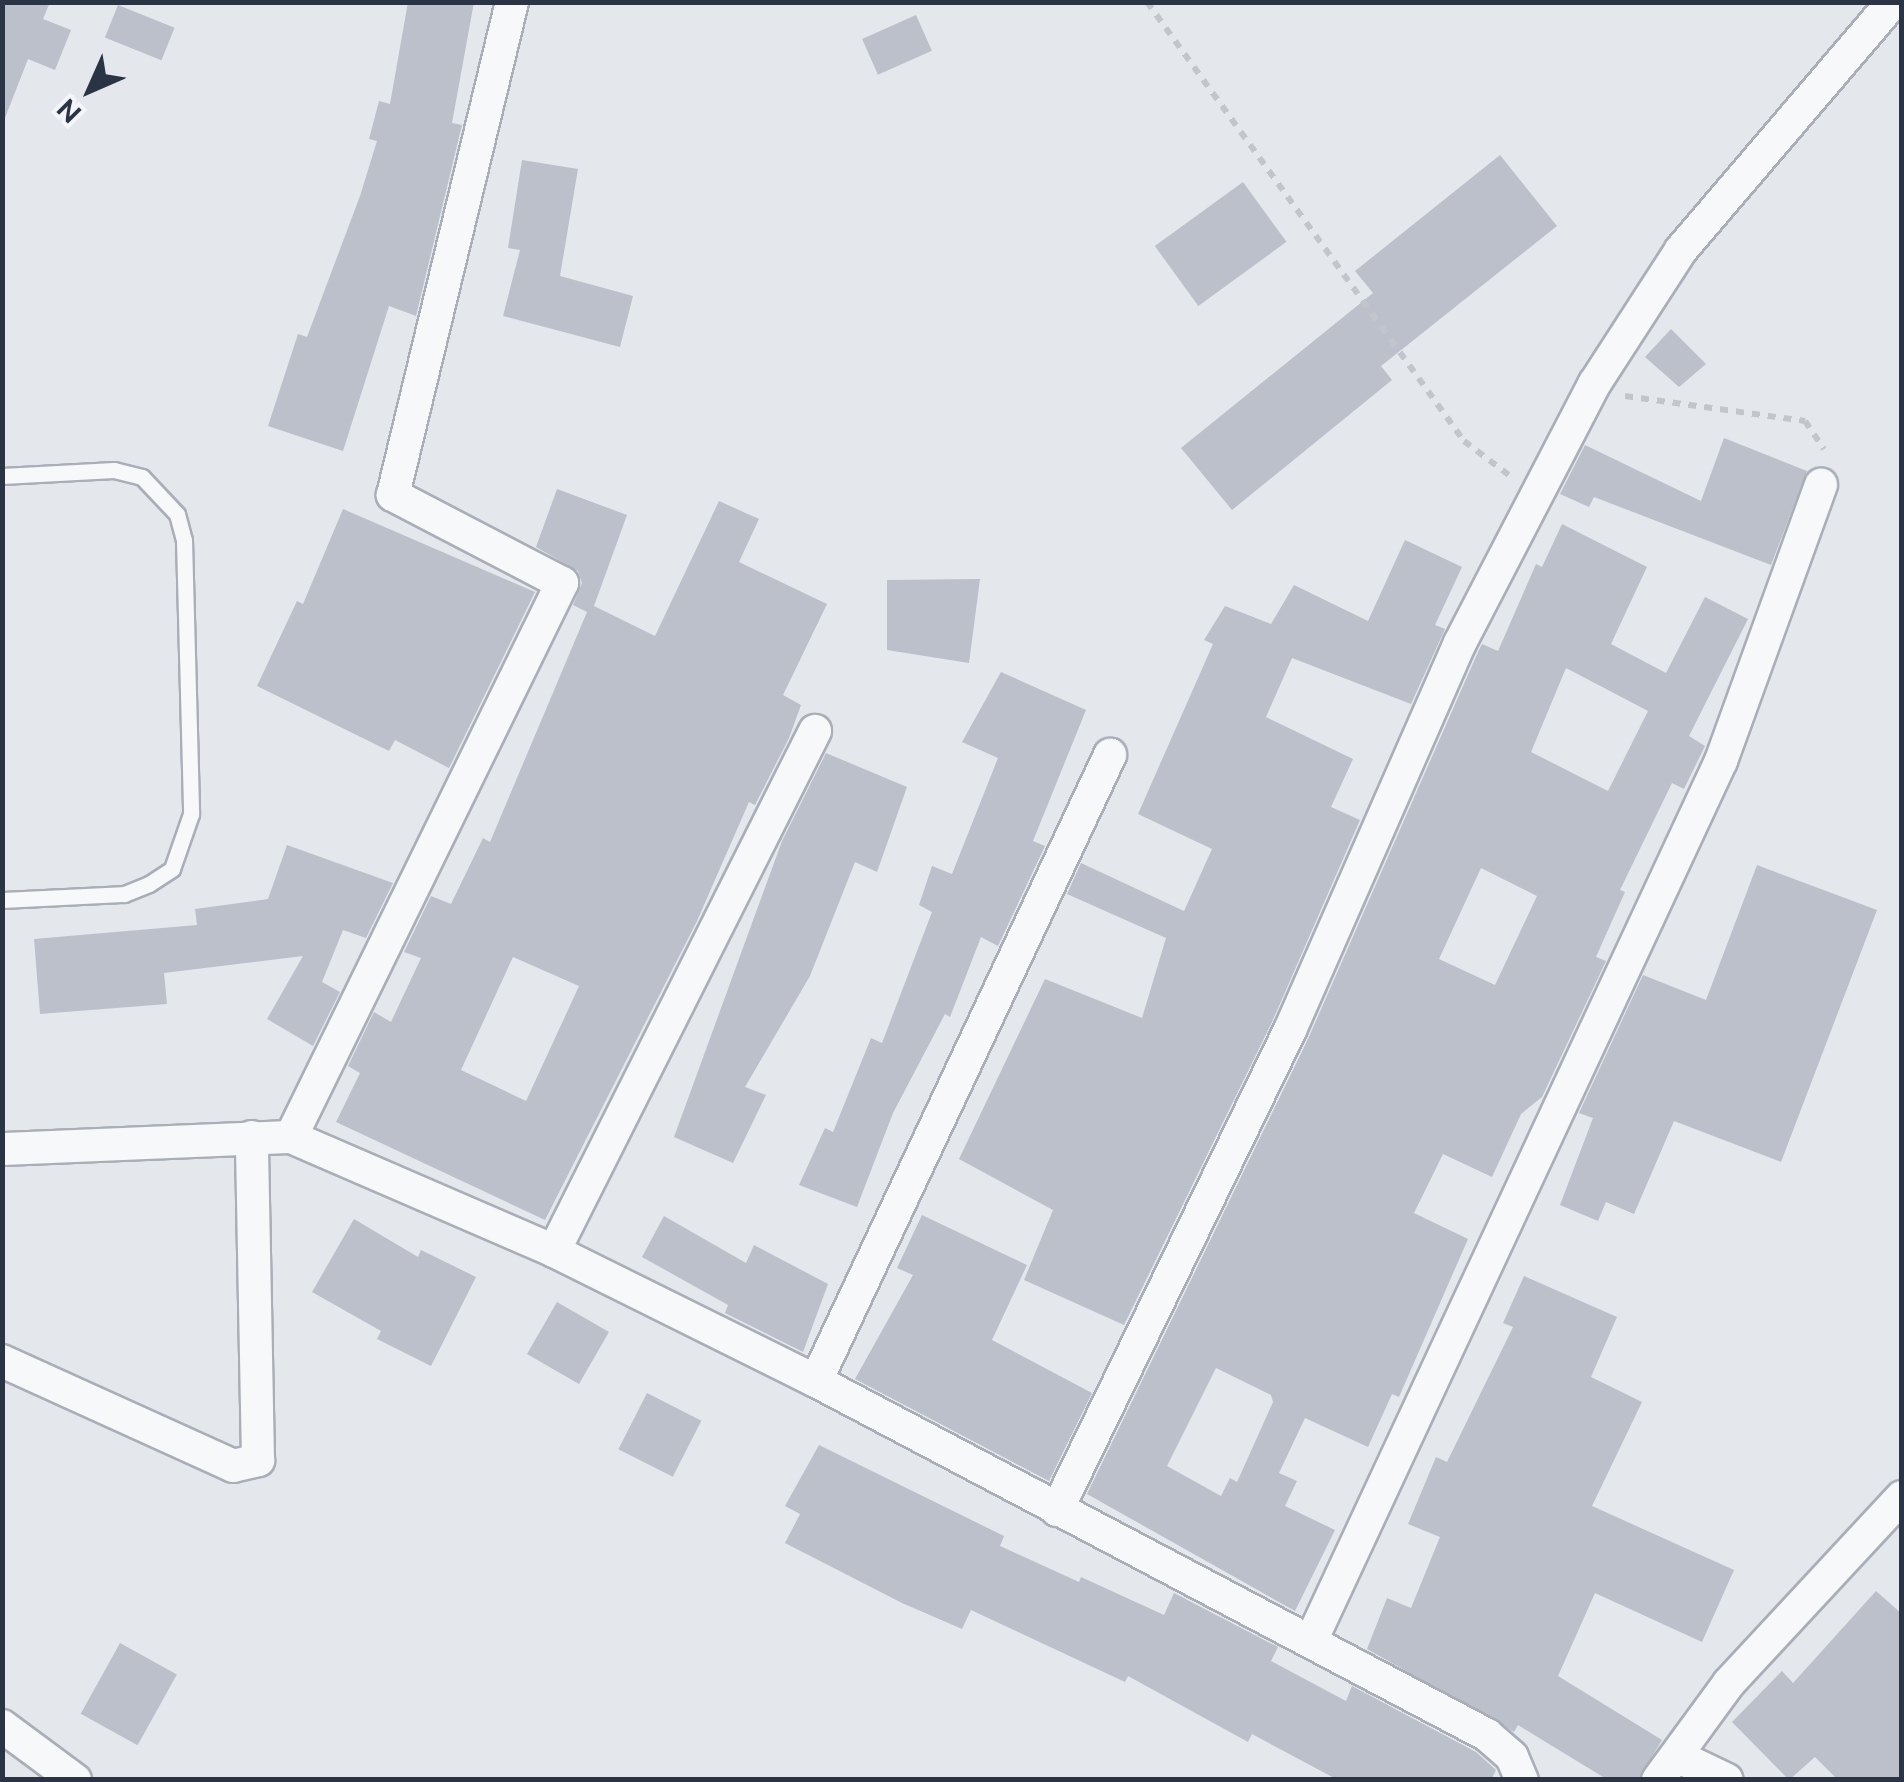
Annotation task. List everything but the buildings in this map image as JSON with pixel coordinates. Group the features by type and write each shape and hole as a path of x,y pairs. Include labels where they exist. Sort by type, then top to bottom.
{"street":[{"path":"291,1138 562,583 393,495 512,2"},
{"path":"1057,1510 1290,1030 1460,643 1594,383 1681,250 1893,2"},
{"path":"1311,1641 1721,760 1820,485"},
{"path":"554,1251 815,731"},
{"path":"816,1382 1110,755"},
{"path":"2,1362 233,1466 258,1460 252,1137"},
{"path":"2,1148 291,1138 554,1251 816,1382 1488,1735 1512,1757 1522,1780"},
{"path":"1727,1780 1668,1768 1728,1684 1902,1497"},
{"path":"2,1726 75,1780"}],"lane":[{"path":"2,476 114,470 142,477 177,514 184,540 191,814 172,869 149,884 124,894 2,900"}],"path":[{"path":"1148,2 1464,441 1536,490"},
{"path":"1594,383 1631,398 1805,421 1824,443 1820,485"}]}
